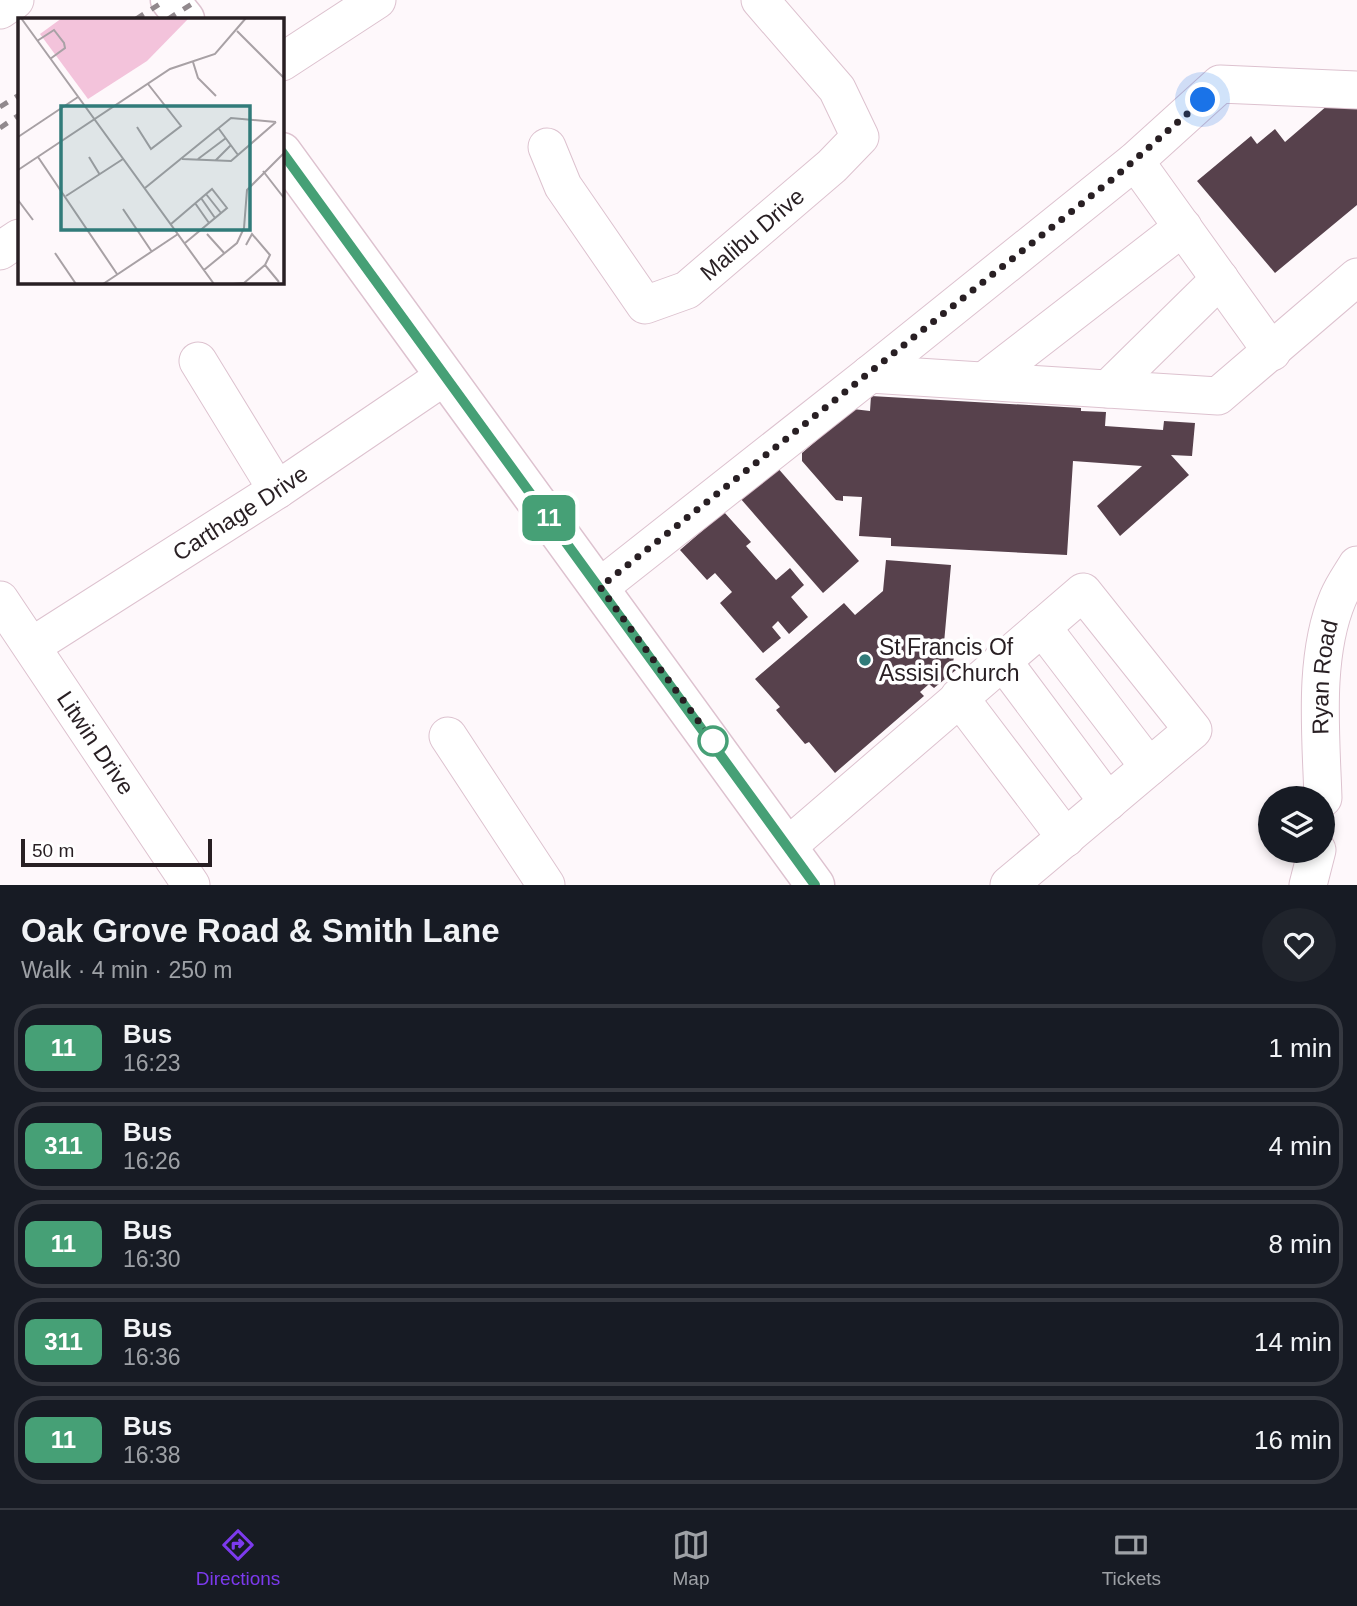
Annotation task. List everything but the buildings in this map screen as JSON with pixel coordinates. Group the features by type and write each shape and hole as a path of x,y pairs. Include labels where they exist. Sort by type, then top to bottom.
{"main road":[{"path":"170,0 183,18"},
{"path":"284,155 815,885"}],"street":[{"path":"0,10 15,0"},
{"path":"284,61 377,0"},
{"name":"Malibu Drive","path":"547,148 563,186 645,305 687,290 832,166 860,137 837,89 761,0"},
{"path":"600,587 1135,161 1220,84 1357,90"},
{"path":"1135,161 1272,352"},
{"path":"984,381 1183,227"},
{"path":"0,251 18,239"},
{"path":"870,374 1219,396 1357,277"},
{"path":"1108,389 1220,279"},
{"path":"198,361 277,490"},
{"name":"Carthage Drive","path":"32,646 277,490 445,376"},
{"name":"Ryan Road","path":"1323,786 1320,699 1326,642 1338,598 1357,565"},
{"path":"788,846 1083,592 1193,730 1009,885"},
{"name":"Litwin Drive","path":"0,600 191,885"},
{"path":"1042,626 1149,767"},
{"path":"1002,660 1108,802"},
{"path":"959,696 1066,838"},
{"path":"447,736 546,885"}],"railway":[{"path":"138,18 166,0"},
{"path":"170,18 198,0"},
{"path":"0,107 18,96"},
{"path":"0,128 18,116"}],"bus line":[{"name":"11","path":"284,155 815,885"}],"place":[{"name":"St Francis Of Assisi Church","path":"865,660"}],"route":[{"path":"713,741 600,587 1135,161 1203,100"}]}
